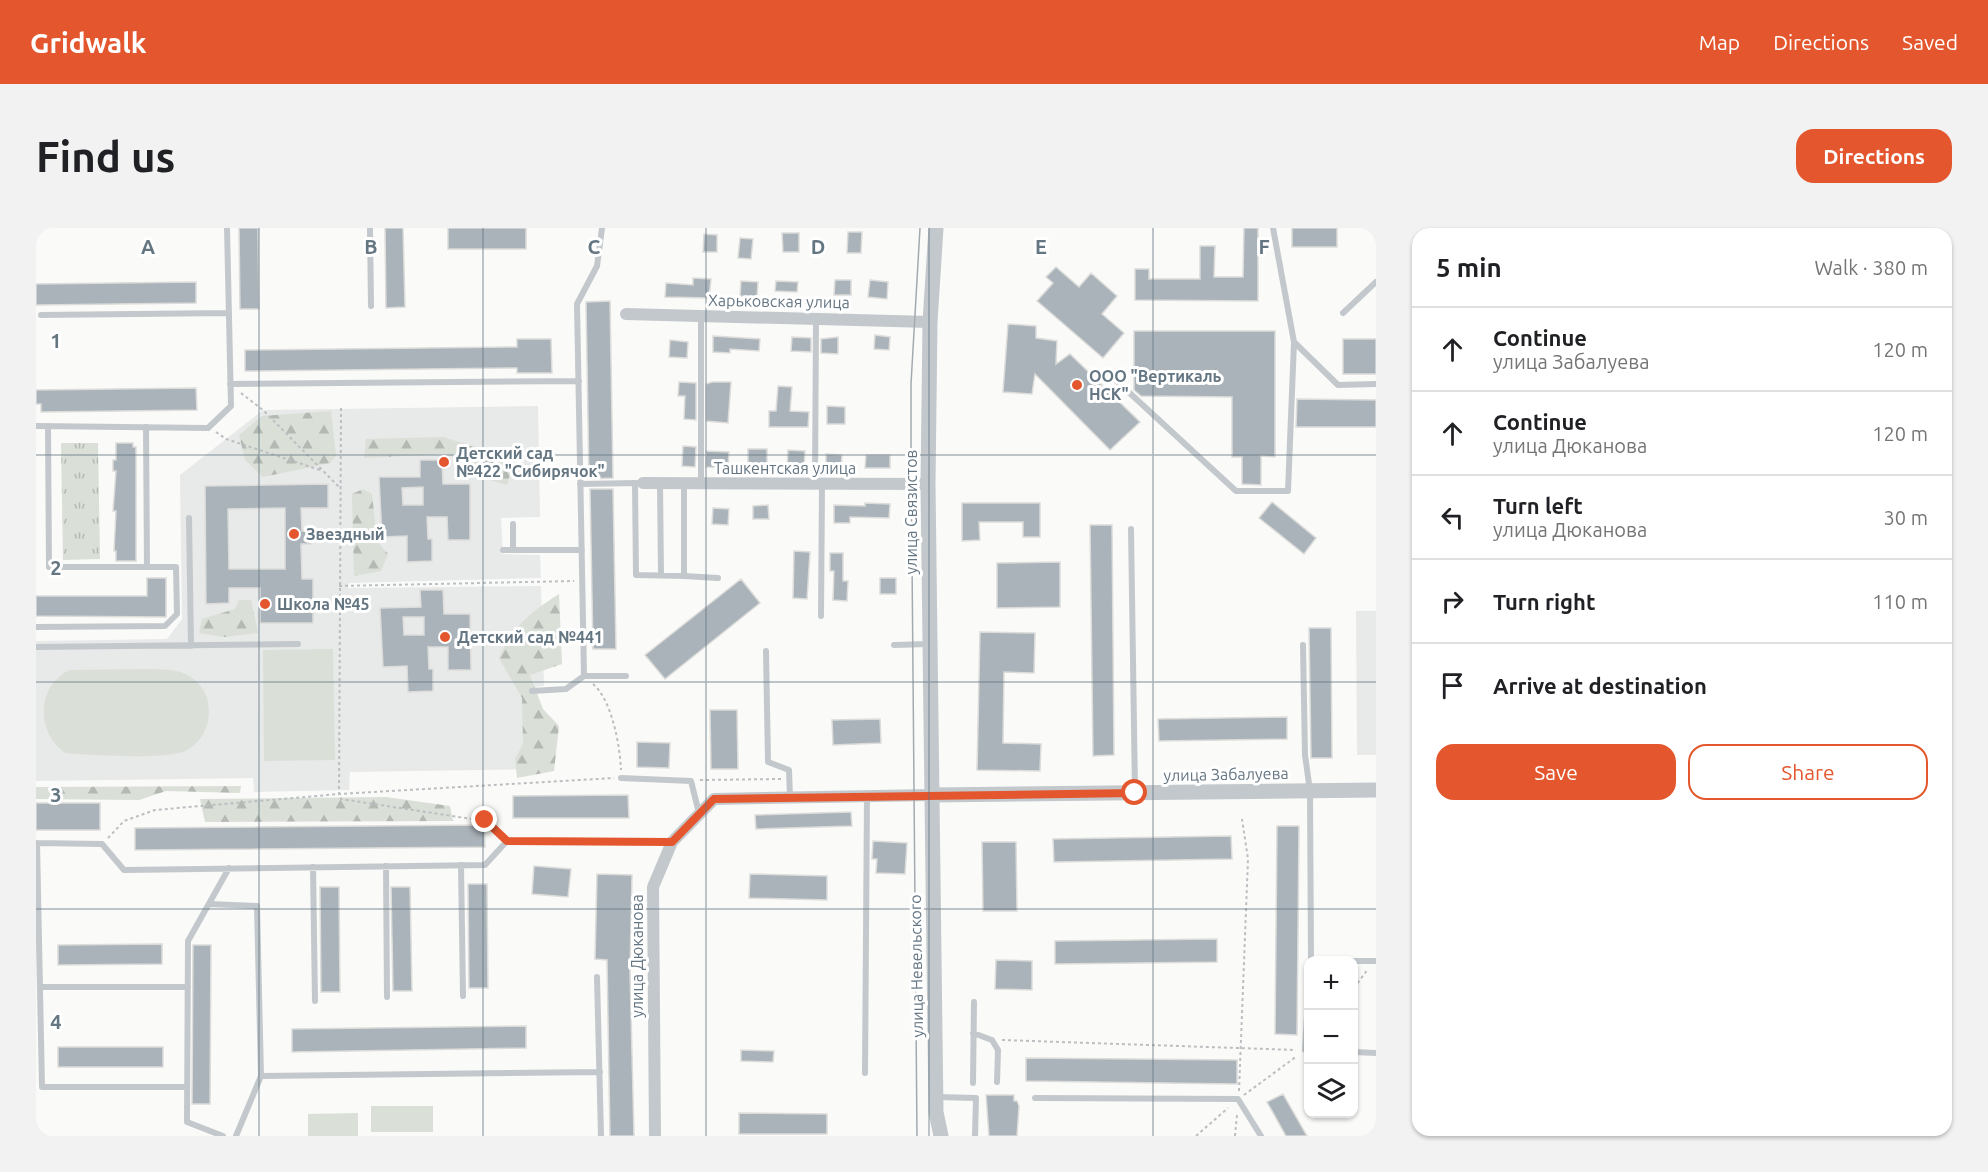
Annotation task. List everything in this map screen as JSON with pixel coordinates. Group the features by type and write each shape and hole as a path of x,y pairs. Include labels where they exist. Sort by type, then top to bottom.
{"street":[{"name":"улица Связистов","path":"932,795 928,484 930,322 936,228"},
{"name":"Харьковская улица","path":"626,314 930,322"},
{"name":"Ташкентская улица","path":"639,483 928,484"},
{"name":"улица Забалуева","path":"932,795 1376,790"},
{"name":"улица Дюканова","path":"655,1136 653,887 672,842 714,799 932,795"},
{"name":"улица Невельского","path":"932,795 936,1097 941,1136"}],"lane":[{"path":"36,426 208,428 231,406 227,228"},
{"path":"370,228 371,306"},
{"path":"584,676 577,304 597,266 602,228"},
{"path":"1108,373 1236,491 1288,491 1294,342 1273,228"},
{"path":"1343,314 1376,282"},
{"path":"41,315 229,313"},
{"path":"701,316 701,485"},
{"path":"816,319 821,616"},
{"path":"1294,342 1338,385 1376,384"},
{"path":"230,384 579,381"},
{"path":"36,627 166,626 177,614 176,567 49,567 48,426"},
{"path":"146,427 147,566"},
{"path":"580,484 639,483 636,575 718,578"},
{"path":"660,483 661,575"},
{"path":"684,484 684,576"},
{"path":"189,518 191,646"},
{"path":"513,524 513,550"},
{"path":"1131,529 1135,793"},
{"path":"503,550 582,550"},
{"path":"36,647 298,644"},
{"path":"894,645 930,644"},
{"path":"1303,645 1305,755 1310,791 1311,956"},
{"path":"766,651 768,762 789,770 790,797"},
{"path":"532,691 566,689 584,676 626,676"},
{"path":"621,778 691,780 699,813"},
{"path":"865,1073 867,796"},
{"path":"187,1087 42,1087 37,843 102,844 124,870 485,865 507,841 672,842"},
{"path":"461,865 463,996"},
{"path":"386,866 387,998"},
{"path":"314,867 315,1001"},
{"path":"223,1136 187,1122 188,941 229,868"},
{"path":"209,904 257,906 261,1076 236,1136"},
{"path":"1358,961 1376,961"},
{"path":"597,977 601,1136"},
{"path":"40,987 188,987"},
{"path":"973,1083 974,1002"},
{"path":"974,1033 992,1040 998,1050 997,1082"},
{"path":"1358,1052 1376,1053"},
{"path":"261,1076 600,1072"},
{"path":"936,1097 976,1098 975,1136"},
{"path":"1035,1098 1238,1099 1261,1136"}],"path":[{"path":"230,384 262,410 341,489"},
{"path":"340,408 339,794 341,799 485,820 507,841"},
{"path":"208,428 226,439 323,471"},
{"path":"339,586 582,581"},
{"path":"102,844 124,821 155,810 339,794 621,778 620,745 601,691 584,676"},
{"path":"691,780 790,779"},
{"path":"1241,1047 1248,859 1242,819"},
{"path":"1358,982 1376,961"},
{"path":"992,1040 1304,1051"},
{"path":"1196,1136 1238,1099 1304,1053"}],"shaded area":[{"path":"538,406 540,517 501,518 503,554 540,555 541,578 349,583 348,588 541,586 544,686 533,687 537,769 350,772 349,790 254,792 253,778 36,781 36,641 167,639 182,619 180,475 263,410"},
{"path":"1356,611 1376,611 1376,755 1357,755"}],"green space":[{"path":"331,411 336,456 330,463 263,477 245,460 239,435 262,416"},
{"path":"444,437 489,452 505,451 511,471 507,485 469,474 461,461 447,454 364,458 366,439"},
{"path":"61,443 98,443 100,559 63,560"},
{"path":"363,489 372,494 377,541 388,554 381,571 354,576 352,494"},
{"path":"559,594 562,664 530,675 543,709 559,726 554,771 517,778 515,759 523,744 522,698 499,658 523,621"},
{"path":"239,600 251,600 258,633 224,637 199,633 202,619 235,609"},
{"path":"333,649 335,760 264,761 263,650"},
{"path":"153,669 181,672 196,681 203,690 208,701 209,712 203,735 195,744 175,754 108,756 65,753 55,744 45,722 44,710 51,686 59,677 70,670"},
{"path":"241,786 240,793 166,791 139,800 36,799 36,787"},
{"path":"386,797 450,806 453,821 205,822 200,799"},
{"path":"371,1106 433,1106 433,1132 371,1132"},
{"path":"358,1113 358,1136 308,1136 308,1114"}],"building":[{"path":"239,228 258,228 259,309 240,309"},
{"path":"385,228 403,228 405,307 386,308"},
{"path":"448,228 526,228 526,249 448,249"},
{"path":"1244,228 1258,228 1258,301 1135,300 1135,269 1149,269 1149,279 1200,279 1200,246 1215,246 1214,277 1243,277"},
{"path":"1292,228 1337,228 1337,247 1292,247"},
{"path":"848,232 862,232 861,253 847,253"},
{"path":"782,233 799,233 799,252 783,252"},
{"path":"704,234 717,235 717,252 703,252"},
{"path":"740,238 753,239 751,259 738,258"},
{"path":"1056,267 1079,287 1091,273 1117,296 1102,314 1124,333 1103,358 1037,301 1053,283 1046,277"},
{"path":"693,278 711,279 709,298 665,297 666,283 693,285"},
{"path":"835,280 851,280 851,295 834,295"},
{"path":"870,280 888,282 887,299 868,297"},
{"path":"741,281 758,282 757,297 740,296"},
{"path":"776,281 798,282 797,292 775,291"},
{"path":"196,282 196,303 36,305 36,284"},
{"path":"610,301 613,478 589,479 586,302"},
{"name":"ООО \"Вертикаль НСК\"","path":"1008,324 1036,326 1036,338 1057,341 1056,364 1070,354 1140,422 1110,450 1035,374 1032,394 1003,392"},
{"path":"1134,331 1275,331 1275,457 1261,456 1261,485 1242,484 1242,457 1232,457 1232,397 1141,396 1134,390"},
{"path":"875,335 890,337 889,350 874,349"},
{"path":"713,336 760,339 759,351 730,349 730,353 713,352"},
{"path":"792,337 811,338 811,352 791,351"},
{"path":"838,337 838,354 821,353 821,339"},
{"path":"517,339 551,339 552,373 517,373 517,368 245,371 245,350 517,347"},
{"path":"1343,339 1376,339 1376,374 1343,374"},
{"path":"670,340 688,342 687,358 669,357"},
{"path":"679,382 696,383 696,420 684,419 685,396 678,396"},
{"path":"731,382 728,423 706,421 706,384"},
{"path":"778,386 792,387 790,411 809,412 808,427 769,427 769,411 776,411"},
{"path":"196,388 197,410 41,412 41,404 36,404 36,390"},
{"path":"1297,399 1376,400 1376,427 1296,427"},
{"path":"827,406 845,407 845,424 827,424"},
{"path":"116,443 133,443 133,447 136,447 136,561 116,561 116,551 114,551 116,511 113,511 116,471 113,471 113,460 116,460"},
{"path":"683,446 696,447 695,467 682,466"},
{"path":"748,449 767,449 767,466 748,466"},
{"path":"788,450 805,451 804,470 787,468"},
{"path":"706,451 729,452 728,468 706,467"},
{"path":"826,454 842,455 841,469 826,468"},
{"path":"866,455 890,455 890,468 865,468"},
{"path":"420,460 442,460 443,484 470,484 470,540 448,540 447,517 427,517 428,539 432,539 432,561 407,562 407,536 382,537 379,477 420,477","holes":["423,487 423,505 403,505 402,488"]},
{"path":"328,484 328,508 301,508 302,531 310,531 311,544 301,544 302,579 313,579 313,623 260,623 260,588 229,588 229,603 206,604 205,486","holes":["285,508 285,569 229,569 228,509"]},
{"path":"590,489 613,489 616,649 593,649"},
{"path":"1272,502 1316,538 1304,554 1259,518"},
{"path":"865,503 890,504 889,518 850,517 850,523 834,523 834,505 865,506"},
{"path":"962,503 1040,503 1040,537 1023,537 1023,522 979,522 980,540 962,541"},
{"path":"768,505 769,519 753,519 753,506"},
{"path":"713,508 729,509 728,525 712,524"},
{"path":"1090,525 1112,525 1114,755 1093,756"},
{"path":"794,551 810,552 807,599 793,598"},
{"path":"830,553 843,553 843,581 848,581 847,601 833,600 834,571 830,571"},
{"path":"1060,562 1060,607 997,608 997,563"},
{"path":"147,578 166,578 166,617 36,616 36,596 147,596"},
{"path":"880,578 896,578 896,594 880,594"},
{"path":"741,579 760,603 665,679 645,655"},
{"path":"420,590 443,590 444,614 470,614 471,670 448,670 448,647 428,647 429,669 433,669 433,691 408,692 407,666 383,667 380,608 421,607","holes":["403,617 424,617 424,635 404,635"]},
{"path":"1309,628 1331,628 1332,758 1311,758"},
{"path":"980,632 1035,633 1034,673 1004,672 1003,743 1041,744 1040,771 977,770"},
{"path":"710,710 737,710 738,769 711,769"},
{"path":"1287,717 1287,739 1159,741 1158,719"},
{"path":"880,719 881,743 833,745 832,720"},
{"path":"637,742 670,743 669,768 637,767"},
{"path":"628,795 629,818 513,818 513,796"},
{"path":"36,803 100,803 100,830 36,830"},
{"path":"851,812 852,826 756,829 755,815"},
{"path":"484,825 485,847 135,850 135,828"},
{"path":"1277,826 1299,826 1297,1035 1275,1034"},
{"path":"1231,836 1232,859 1054,862 1053,839"},
{"path":"873,841 907,843 905,874 876,873 877,859 872,859"},
{"path":"982,842 1016,842 1017,911 983,911"},
{"path":"534,866 571,869 568,897 532,894"},
{"path":"597,874 632,875 630,972 634,1136 610,1136 607,960 595,959"},
{"path":"750,874 827,876 827,900 749,898"},
{"path":"468,884 487,884 488,988 469,988"},
{"path":"320,887 339,887 340,992 321,992"},
{"path":"391,887 410,887 412,991 393,991"},
{"path":"1217,939 1217,962 1055,964 1055,941"},
{"path":"162,944 162,964 58,965 58,945"},
{"path":"193,945 211,945 210,1104 192,1104"},
{"path":"996,960 1032,961 1032,990 995,989"},
{"path":"526,1026 526,1048 292,1052 292,1029"},
{"path":"58,1047 163,1047 163,1067 58,1067"},
{"path":"741,1050 774,1051 773,1062 741,1061"},
{"path":"1026,1058 1237,1060 1237,1084 1026,1081"},
{"path":"1283,1094 1307,1136 1286,1136 1267,1102"},
{"path":"986,1095 1014,1095 1014,1101 1017,1101 1019,1106 1017,1136 989,1136"},
{"path":"739,1113 827,1114 827,1134 739,1134"}],"tram line":[{"path":"917,1136 911,384 920,228"}],"place":[{"name":"ООО \"Вертикаль НСК\"","path":"1077,385"},
{"name":"Детский сад №422 \"Сибирячок\"","path":"444,462"},
{"name":"Звездный","path":"294,534"},
{"name":"Школа №45","path":"265,604"},
{"name":"Детский сад №441","path":"445,637"}],"route":[{"path":"485,820 507,841 672,842 714,799 1135,793"}]}
